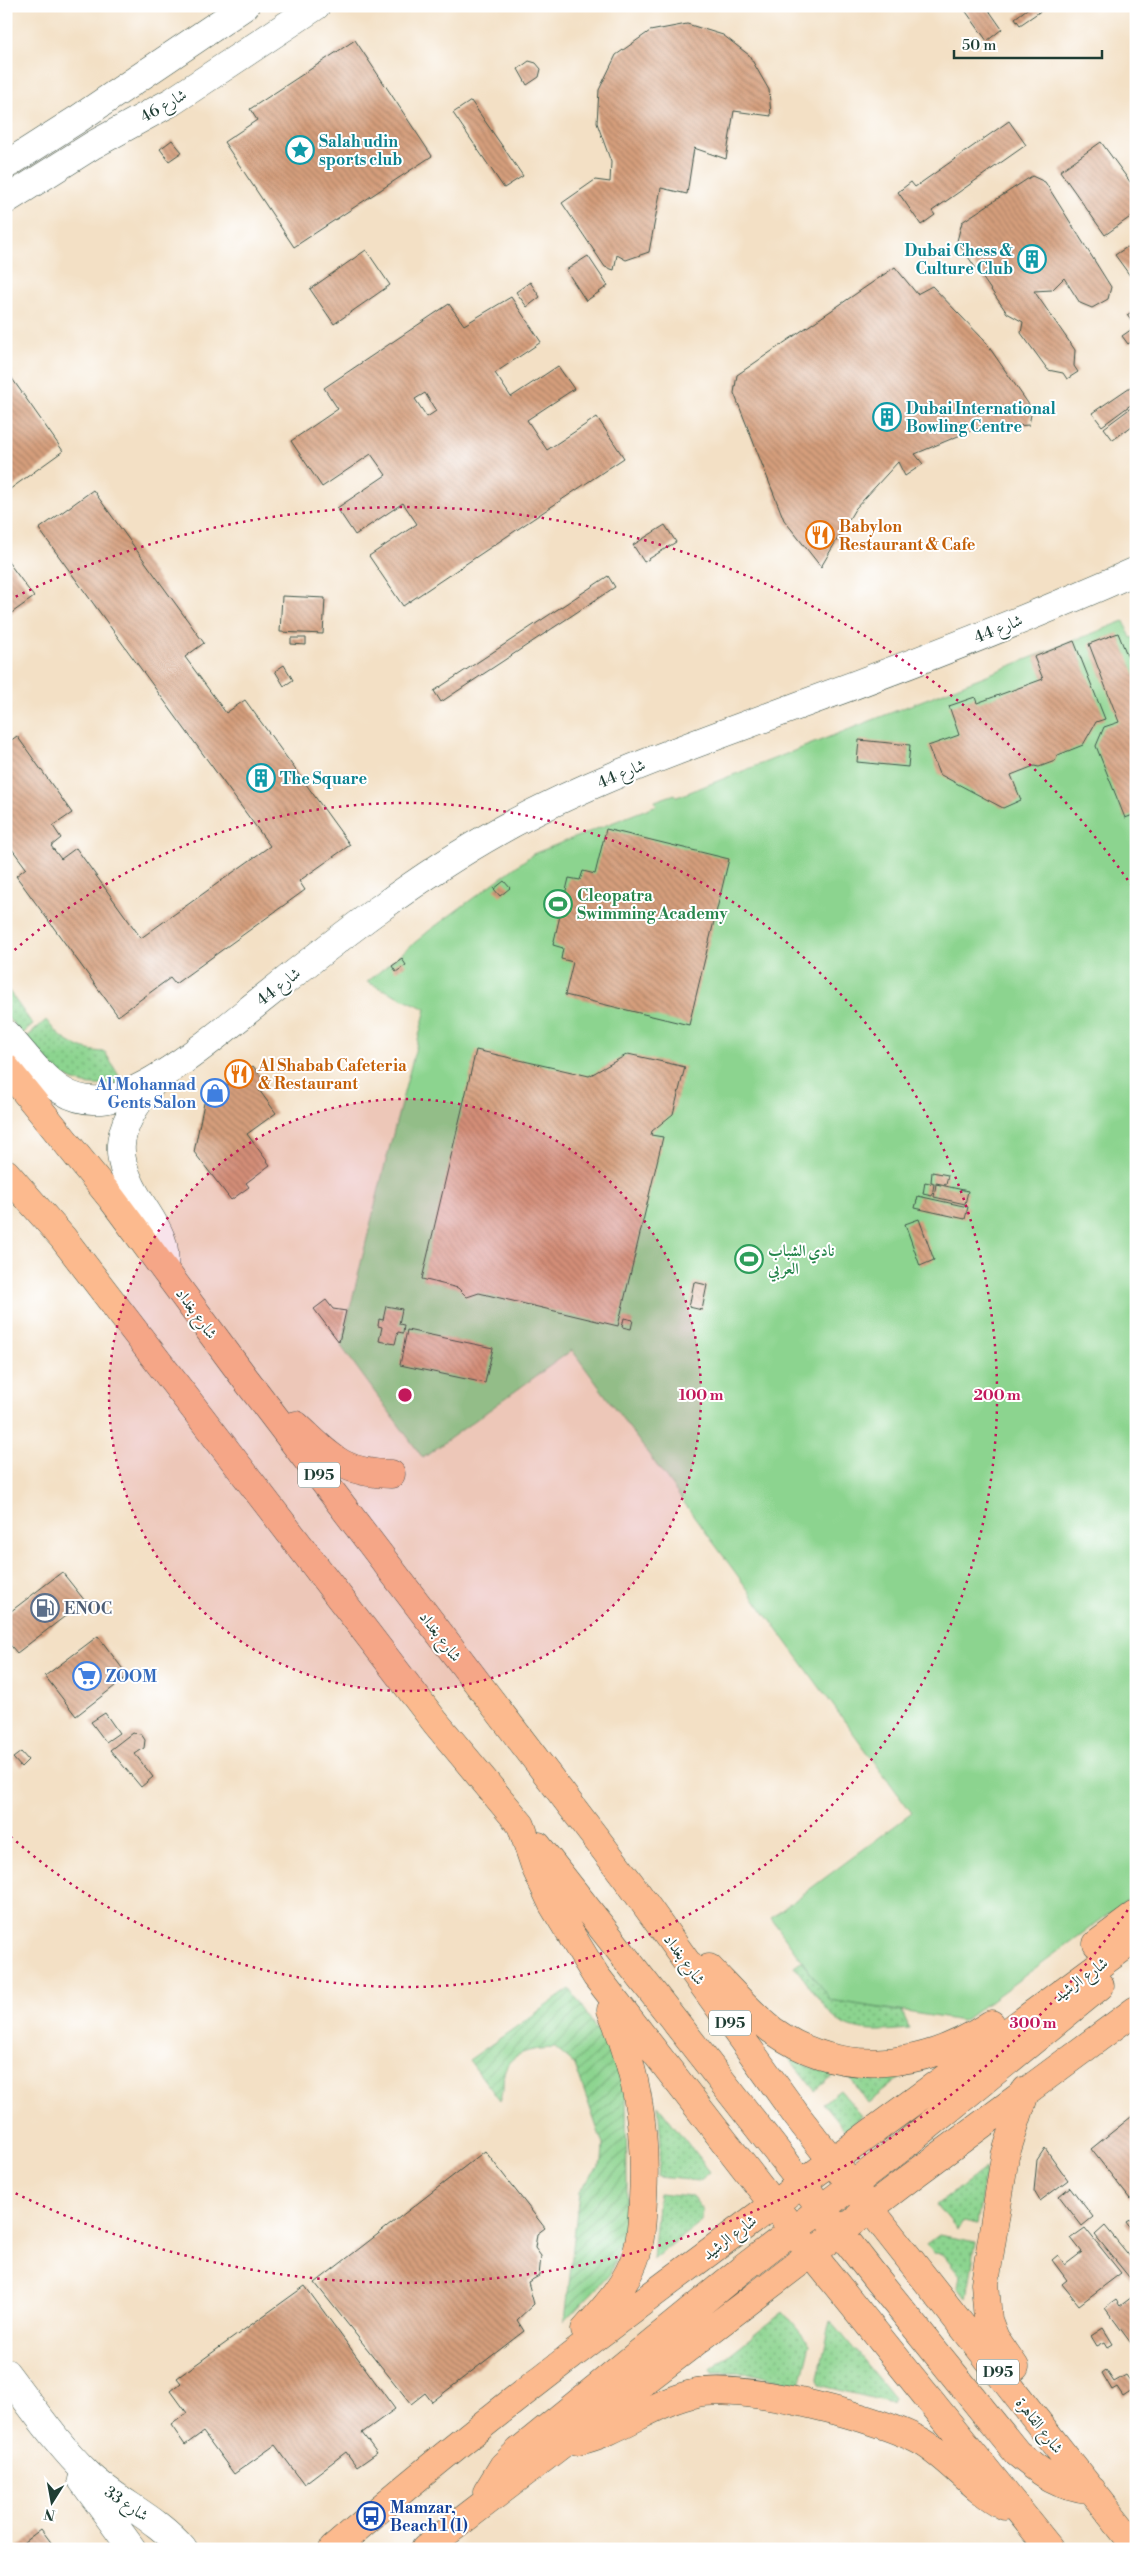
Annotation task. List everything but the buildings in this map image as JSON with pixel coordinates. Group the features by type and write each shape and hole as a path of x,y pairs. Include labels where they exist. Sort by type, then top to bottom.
{"main road":[{"name":"شارع بغداد","path":"6,1068 106,1191 164,1267 244,1377 630,1884 797,2116 870,2209"},
{"path":"6,1173 63,1238 436,1723 521,1825 1017,2453 1040,2472 1065,2486 1092,2490 1085,2462 1077,2448 995,2338 985,2302 986,2274 1005,2156 1026,2090"},
{"path":"244,1377 341,1464 365,1473 391,1474"},
{"path":"521,1825 536,1869 550,1898 596,1976 622,2036 633,2072 640,2111 643,2149 642,2222 637,2252 625,2279 609,2304 545,2375"},
{"path":"630,1884 751,2013 774,2031 800,2046 833,2058 875,2063 908,2060 940,2052 971,2038 1136,1915"},
{"name":"شارع الرشيد","path":"333,2549 449,2451 545,2375 773,2204 1136,1938"},
{"path":"481,2506 489,2487 503,2466 519,2451 741,2270 852,2185 1136,1957"},
{"path":"596,1976 811,2253 1050,2549"},
{"path":"425,2549 840,2231 1026,2090 1136,2010"},
{"name":"شارع القاهرة","path":"870,2209 1136,2547"},
{"path":"562,2444 592,2438 674,2399 698,2393 748,2392 876,2422 902,2431 926,2444 980,2491 1022,2515"}],"street":[{"path":"6,164 78,119 245,6"},
{"name":"شارع 46","path":"6,200 93,145 173,101 316,6"},
{"name":"شارع 44","path":"6,1034 48,1082 70,1095 94,1100 120,1097 159,1076 398,897 468,850 541,809 650,760 926,657 1136,571"},
{"name":"شارع 44","path":"159,1076 128,1117 121,1142 121,1155 126,1180 160,1232 165,1250 164,1267"},
{"name":"شارع 33","path":"6,2373 71,2456 107,2490 161,2527 183,2549"},
{"name":"شارع 33","path":"71,2456 76,2471 93,2498 132,2549"}],"green space":[{"name":"نادي الشباب العربي","path":"1124,621 1131,638 1136,637 1136,1894 963,2021 830,2000 771,1918 912,1813 572,1350 423,1458 341,1346 383,1172 426,1009 367,982 430,930 533,854 657,805 655,801 675,794 677,797"},
{"path":"6,987 33,1025 22,1034 6,1016"},
{"path":"46,1020 58,1034 72,1044 87,1050 105,1052 123,1083 90,1085 67,1077 57,1070 26,1038"},
{"path":"801,1961 831,2000 902,2012 910,2029 869,2031 850,2027 841,2022 832,2016 794,1966"},
{"path":"570,1989 611,2051 626,2095 627,2191 622,2240 610,2274 565,2321 579,2192 602,2161 603,2145 575,2065 555,2048 532,2050 518,2055 507,2065 500,2101 469,2060"},
{"path":"788,2057 813,2068 835,2074 815,2091"},
{"path":"850,2077 875,2080 901,2077 868,2103"},
{"path":"840,2090 862,2116 845,2130 823,2103"},
{"path":"658,2105 710,2172 699,2181 658,2177 661,2141"},
{"path":"986,2168 977,2225 964,2222 957,2229 937,2205"},
{"path":"659,2193 692,2196 703,2210 702,2221 653,2259"},
{"path":"939,2235 976,2242 967,2298 958,2288 960,2275 943,2254 934,2253 927,2244"},
{"path":"783,2312 810,2344 800,2385 749,2373 713,2373 711,2369"},
{"path":"831,2321 894,2398 892,2403 819,2385 818,2378"}],"place":[{"name":"Salah udin sports club","path":"300,150"},
{"name":"Dubai Chess & Culture Club","path":"1032,259"},
{"name":"Dubai International Bowling Centre","path":"887,417"},
{"name":"Babylon Restaurant & Cafe","path":"820,535"},
{"name":"The Square","path":"261,778"},
{"name":"Cleopatra Swimming Academy","path":"558,904"},
{"name":"Al Shabab Cafeteria & Restaurant","path":"239,1074"},
{"name":"Al Mohannad Gents Salon","path":"215,1093"},
{"name":"نادي الشباب العربي","path":"749,1259"},
{"name":"ENOC","path":"45,1608"},
{"name":"ZOOM","path":"87,1676"},
{"name":"Mamzar, Beach 1 (1)","path":"371,2516"}]}
